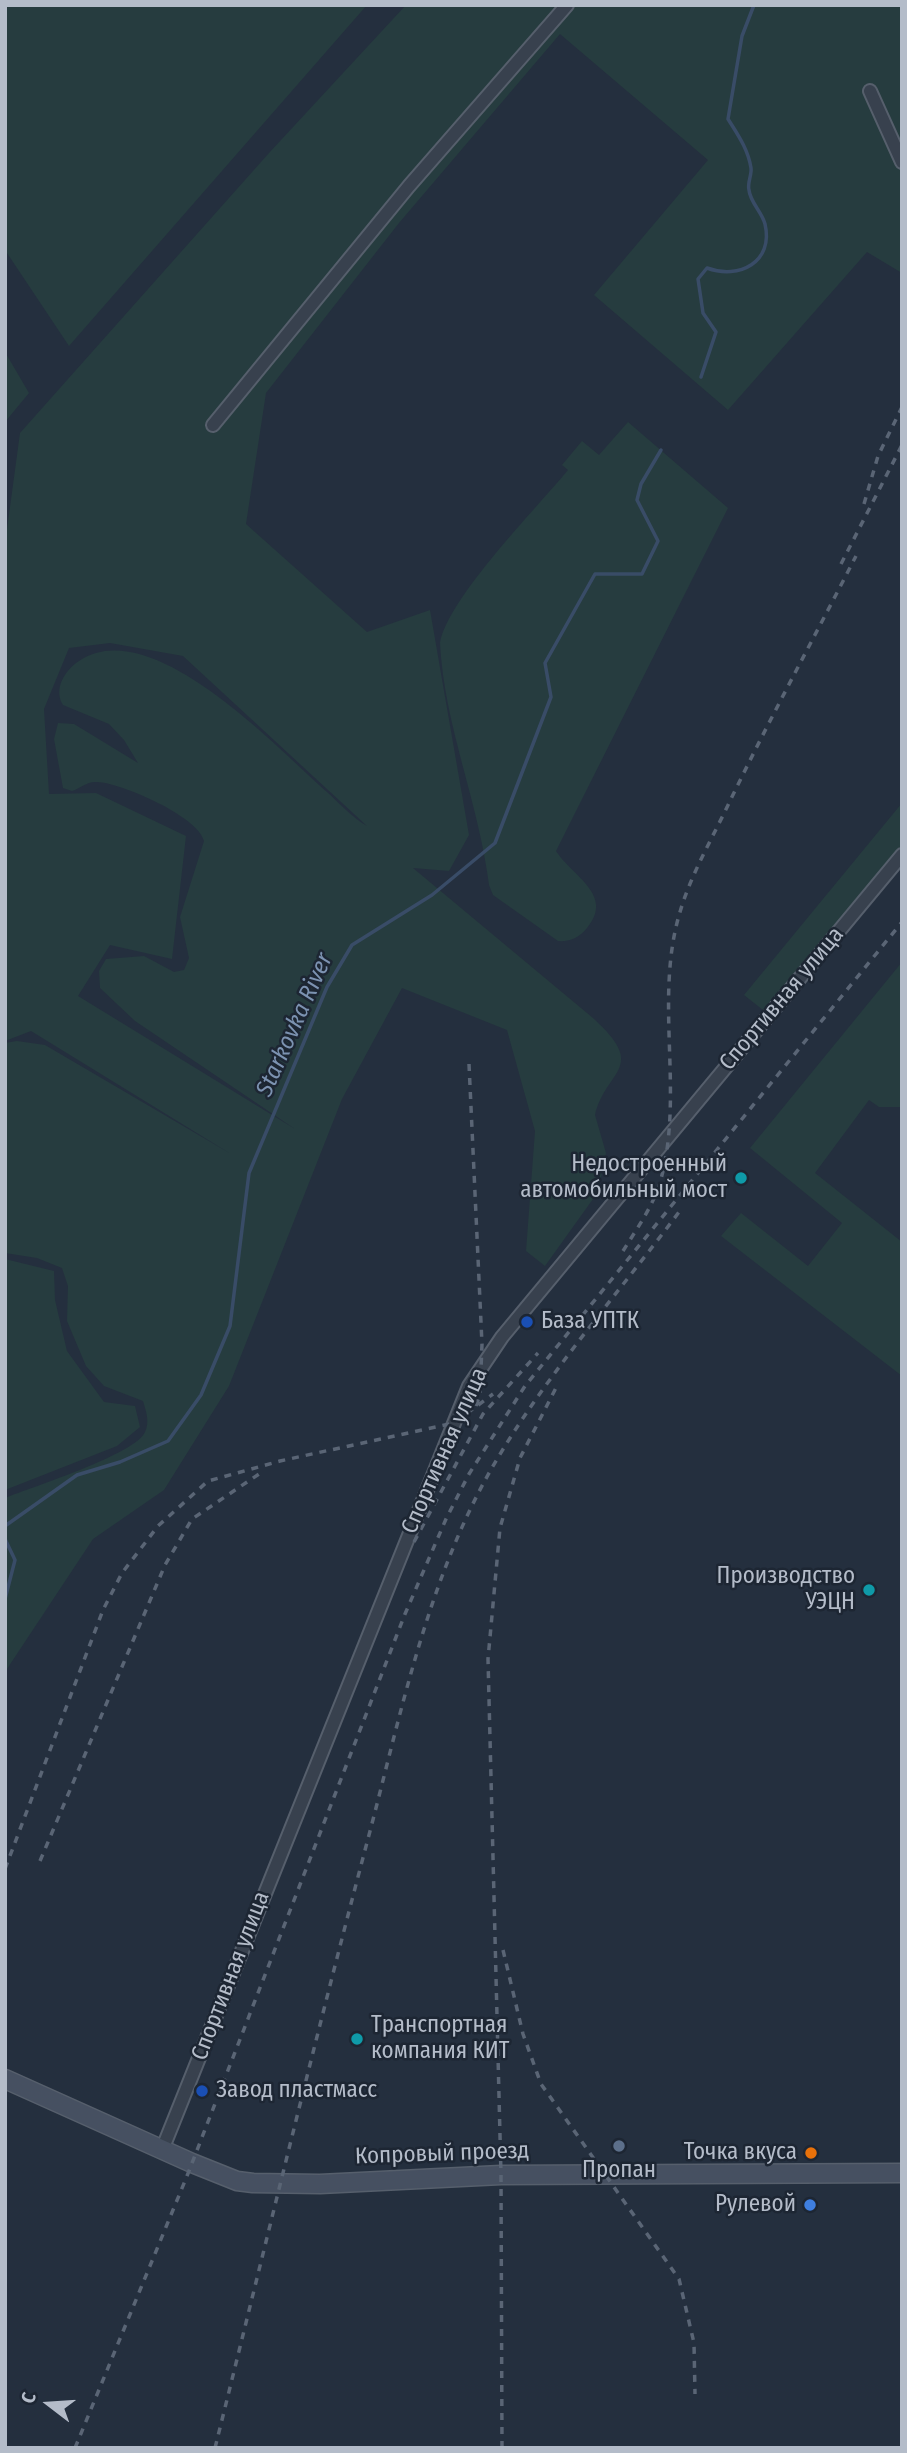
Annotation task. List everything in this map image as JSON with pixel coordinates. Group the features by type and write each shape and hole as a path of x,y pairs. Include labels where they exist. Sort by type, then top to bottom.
{"main road":[{"name":"Копровый проезд","path":"5,2079 162,2150 237,2181 253,2183 320,2184 501,2175 902,2173"}],"street":[{"path":"213,425 409,186 567,5"},
{"path":"870,91 902,162"},
{"name":"Спортивная улица","path":"162,2150 468,1386 502,1337 902,855"}],"green space":[{"path":"5,5 367,5 69,346 5,250"},
{"path":"406,5 902,5 902,273 867,252 728,410 594,295 708,160 560,34 399,223 266,393 246,524 367,632 430,610 469,835 449,871 413,868 610,1035 621,1059 595,1115 606,1153 598,1192 545,1266 526,1251 535,1131 507,1030 402,988 342,1099 229,1386 164,1490 93,1539 5,1672 5,1498 82,1469 123,1450 138,1441 145,1432 147,1420 143,1401 104,1386 86,1366 67,1321 68,1286 62,1268 37,1258 5,1253 5,1043 17,1041 45,1045 231,1154 31,1031 5,1041 5,544 20,433 269,153","holes":["110,643 183,656 367,826 246,718 176,669 141,655 108,651 79,661 69,669 62,680 59,693 63,705 109,724 124,740 138,763 74,724 58,723 54,739 63,788 72,791 93,782 124,788 175,812 189,822 204,841 180,917 189,958 184,970 174,972 144,956 106,959 99,971 100,988 135,1021 295,1129 78,996 110,945 172,959 186,836 96,793 49,794 44,709 69,648"]},
{"path":"5,352 29,393 5,422"},
{"path":"628,422 728,508 556,851 588,886 596,906 594,916 584,931 571,940 558,941 493,895 489,885 478,824 448,704 440,643 446,624 459,602 495,554 568,470 562,465 582,441 599,455"},
{"path":"902,803 902,845 763,1010 744,995"},
{"path":"902,962 902,1107 879,1107 869,1100 815,1173 902,1242 902,1376 721,1236 741,1213 808,1266 842,1223 750,1148"},
{"path":"5,1259 54,1271 55,1300 67,1351 104,1402 135,1406 140,1427 117,1446 5,1490"}],"waterway":[{"name":"Starkovka River","path":"701,377 716,332 703,313 698,279 707,268 731,272 751,265 764,249 766,237 765,224 750,194 751,168 748,155 728,119 742,36 754,5"},
{"name":"Starkovka River","path":"5,1526 77,1475 120,1462 168,1441 201,1395 230,1326 249,1173 327,987 352,945 432,895 495,843 551,697 545,663 595,574 642,574 658,541 637,500 641,484 661,450"},
{"name":"Starkovka River","path":"5,1539 15,1560 5,1599"}],"railway":[{"path":"864,504 878,456 902,407"},
{"path":"841,564 902,445"},
{"path":"623,1251 656,1195 667,1152 670,1118 669,980 672,946 680,912 690,884 745,770 856,556"},
{"path":"75,2448 187,2176 405,1614 446,1519 469,1474 525,1386 902,922"},
{"path":"469,1064 482,1344 480,1394 475,1409"},
{"path":"215,2448 403,1701 445,1568 483,1484 526,1414 679,1212"},
{"path":"414,1542 483,1414 538,1353"},
{"path":"502,2448 501,2175 488,1659 500,1528 520,1458 558,1384"},
{"path":"5,1869 103,1610 122,1573 158,1526 208,1481 280,1461 454,1423 493,1394"},
{"path":"40,1861 165,1565 192,1519 262,1472"},
{"path":"503,1950 523,2034 541,2084 679,2279 694,2343 695,2394"}],"place":[{"name":"Недостроенный автомобильный мост","path":"741,1178"},
{"name":"База УПТК","path":"527,1322"},
{"name":"Производство УЭЦН","path":"869,1590"},
{"name":"Транспортная компания КИТ","path":"357,2039"},
{"name":"Завод пластмасс","path":"202,2091"},
{"name":"Пропан","path":"619,2146"},
{"name":"Точка вкуса","path":"811,2153"},
{"name":"Рулевой","path":"810,2205"}]}
